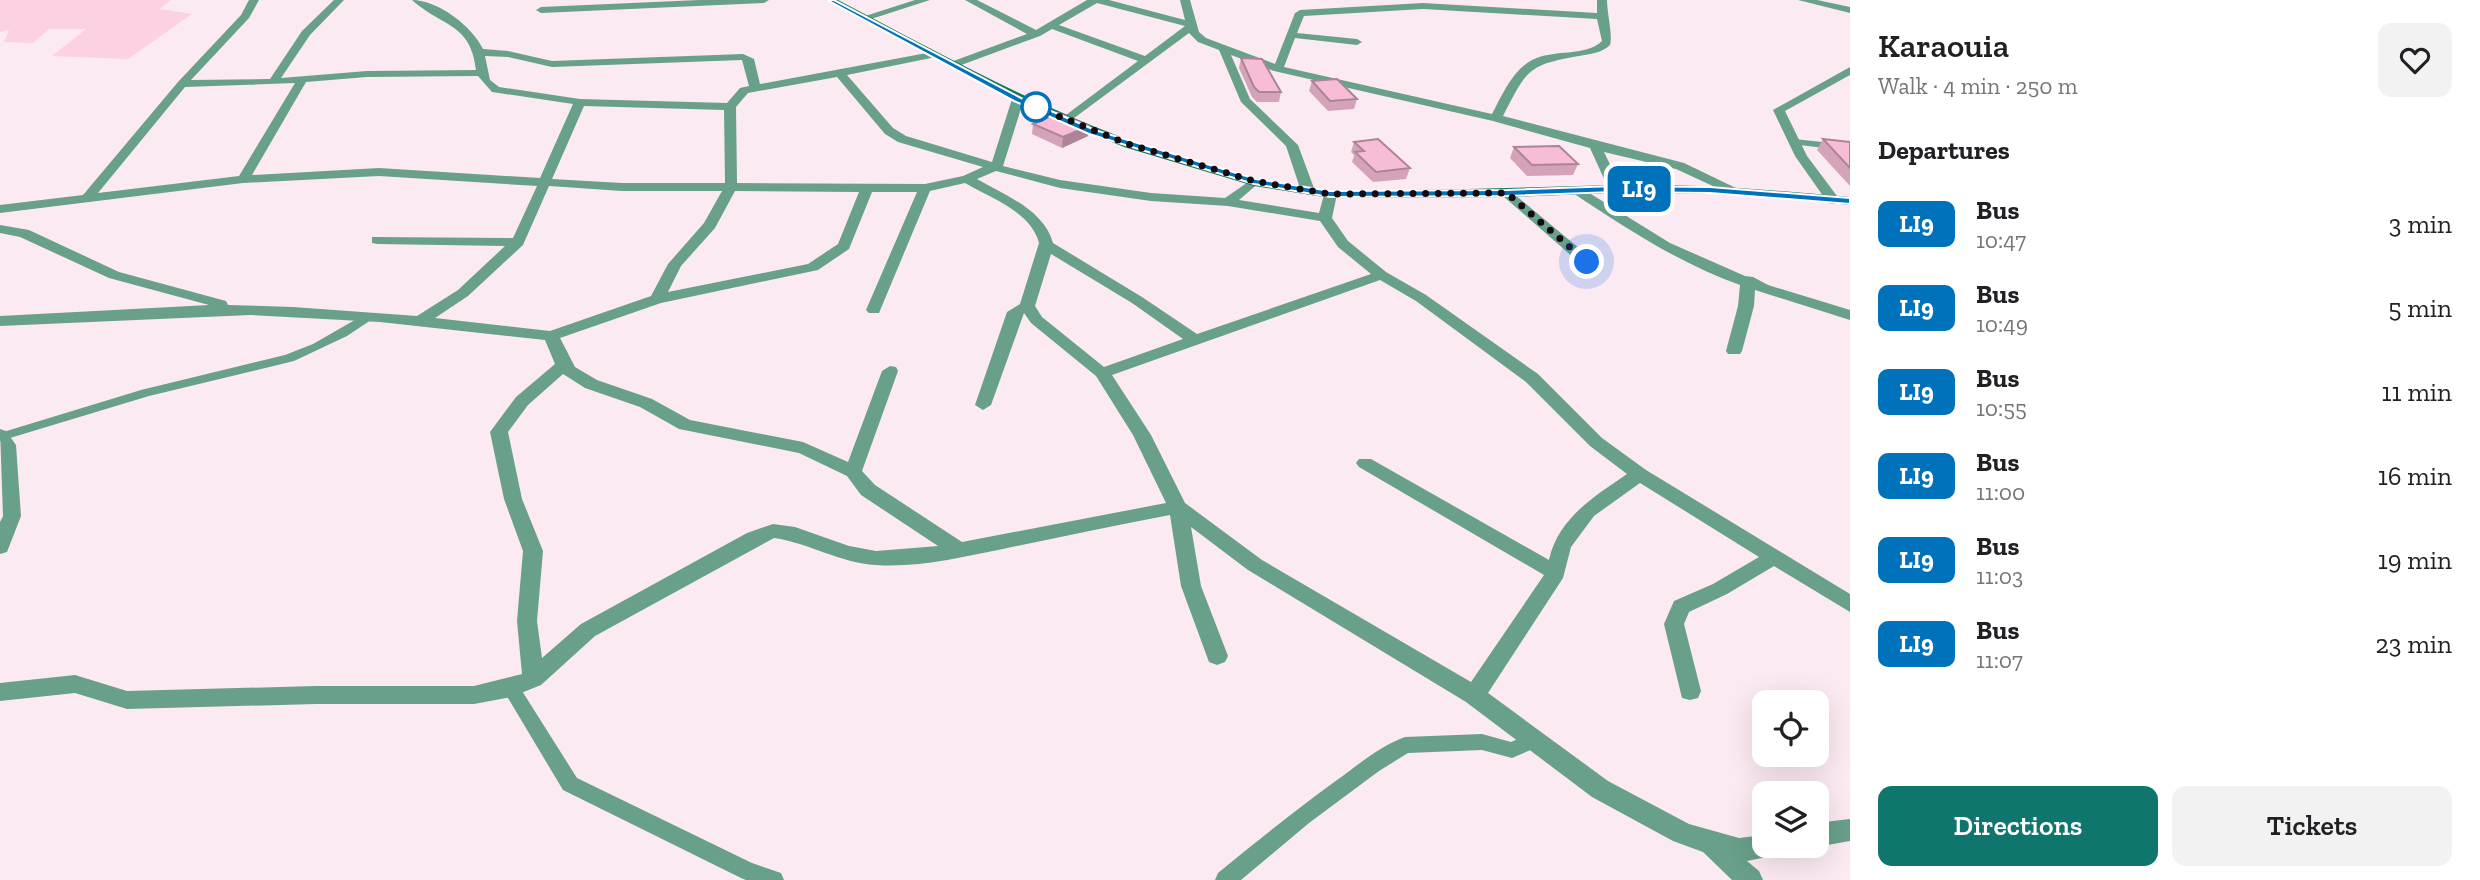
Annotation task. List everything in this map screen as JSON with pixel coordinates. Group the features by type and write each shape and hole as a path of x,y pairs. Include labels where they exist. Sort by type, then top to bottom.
{"street":[{"path":"89,196 183,84 245,16 254,0"},
{"path":"273,82 306,33 339,0"},
{"path":"417,0 459,27 477,46 480,73 490,87 496,90 580,102 730,107"},
{"path":"541,10 764,0"},
{"path":"831,0 1018,99 1066,120 1128,144 1254,181 1330,194 1507,193 1615,189 1733,190 1850,201"},
{"path":"864,18 925,0"},
{"path":"970,0 1036,34"},
{"path":"953,65 1036,34 1096,0 1193,25"},
{"path":"1185,0 1194,33 1202,40 1278,69 1496,118 1595,146 1680,166 1733,190"},
{"path":"1496,118 1510,92 1536,62 1550,56 1598,50 1606,45 1602,0"},
{"path":"1803,0 1850,10"},
{"path":"1278,69 1300,13 1402,7 1465,7 1602,16"},
{"path":"1051,25 1146,60"},
{"path":"1066,120 1193,25"},
{"path":"1292,35 1357,42"},
{"path":"1224,50 1245,100 1292,145 1308,191"},
{"path":"477,52 508,54 552,64 743,57 749,60 755,87"},
{"path":"657,299 675,264 710,225 732,187 730,107 744,90 932,55"},
{"path":"1833,200 1801,156 1779,110 1832,83 1850,70"},
{"path":"839,72 889,131 902,139 1028,177 1099,191 1228,202 1325,218 1343,244 1381,275 1421,298 1532,378 1596,442 1640,474 1850,604"},
{"path":"183,84 273,82 368,74 480,73"},
{"path":"243,179 303,79"},
{"path":"998,166 1018,99"},
{"path":"421,320 463,293 518,242 580,102"},
{"path":"1595,146 1615,189"},
{"path":"0,209 243,179 379,172 622,187 867,189 925,188 967,179 998,166"},
{"path":"967,179 1035,220 1043,232 1046,245 1027,306 1015,312 983,405"},
{"path":"1228,202 1254,181"},
{"path":"874,310 925,188"},
{"path":"0,321 224,311 421,320 551,336 657,299 813,267 844,247 867,189"},
{"path":"1578,190 1643,233 1681,254 1748,281 1850,315"},
{"path":"1507,193 1587,262"},
{"path":"1325,218 1330,194"},
{"path":"0,229 24,233 114,275 220,303 224,311"},
{"path":"377,240 518,242"},
{"path":"1046,245 1137,300 1195,340"},
{"path":"1102,373 1381,275"},
{"path":"1734,351 1746,306 1748,281"},
{"path":"1027,306 1037,320 1102,373 1142,435 1178,507 1191,586 1217,656"},
{"path":"551,336 569,371 591,384 646,403 685,425 803,449 853,472 868,490 958,550"},
{"path":"533,679 527,621 533,551 513,499 499,432 522,401 564,364"},
{"path":"853,472 890,371"},
{"path":"0,547 12,516 7,445 1,436"},
{"path":"1365,463 1556,573"},
{"path":"1474,695 1556,573 1562,545 1587,511 1640,474"},
{"path":"0,692 75,684 127,700 316,695 474,695 511,688 533,679 588,630 754,538 773,531 794,534 848,553 876,558 909,557 1178,507 1255,565 1474,695 1600,789 1682,833 1739,850 1752,848"},
{"path":"1690,691 1674,624 1681,607 1720,589 1774,557"},
{"path":"1829,833 1850,830"},
{"path":"1709,843 1750,880"}],"lane":[{"path":"1794,142 1850,148"},
{"path":"1,436 146,393 299,354 348,333 367,317"},
{"path":"511,688 570,784 748,871 774,880"},
{"path":"1225,880 1302,817 1372,765 1405,745 1482,742 1512,750 1534,740"}],"shaded area":[{"path":"0,0 171,0 160,9 192,14 128,59 52,56 86,29 49,29 33,43 4,42 9,30 0,32"}],"building":[{"path":"1241,58 1262,59 1281,92 1259,92"},
{"path":"1337,79 1357,99 1330,101 1312,81"},
{"path":"1058,113 1089,126 1063,137 1033,124"},
{"path":"1378,139 1410,168 1376,172 1355,152 1364,151 1354,142"},
{"path":"1823,139 1850,142 1850,168"},
{"path":"1559,146 1578,164 1532,165 1514,147"}],"bus line":[{"name":"LI9","path":"831,0 1018,99 1092,132 1254,181 1330,194 1507,193 1615,189 1733,190 1850,201"}],"route":[{"path":"1036,107 1092,132 1128,144 1254,181 1308,191 1375,195 1507,193 1587,262"}]}
